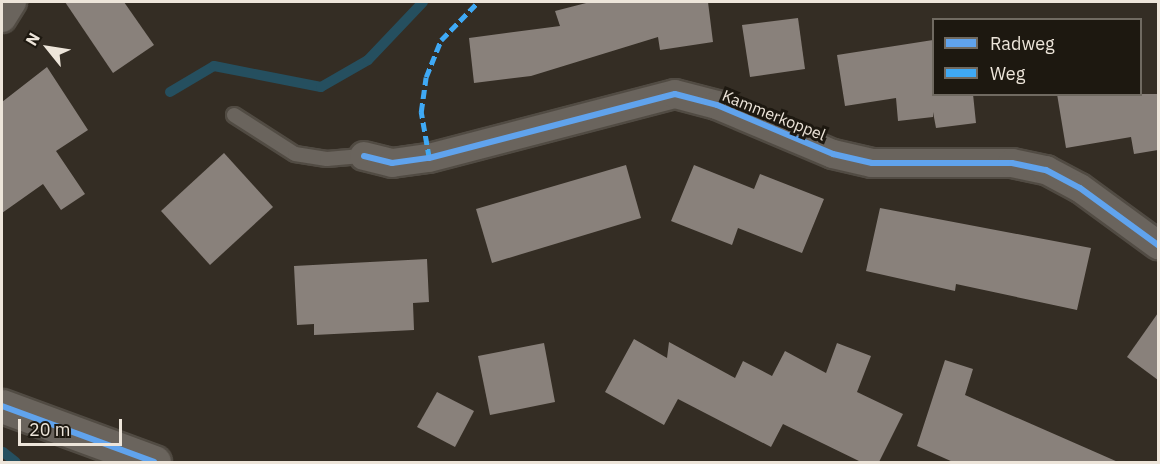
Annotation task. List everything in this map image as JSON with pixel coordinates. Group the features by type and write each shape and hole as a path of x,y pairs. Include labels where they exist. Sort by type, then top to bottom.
{"main road":[{"path":"2,406 154,462"}],"street":[{"path":"2,18 12,2"},
{"name":"Kammerkoppel","path":"364,156 392,163 429,158 675,94 717,105 833,154 872,163 1012,163 1046,170 1080,188 1158,246"}],"lane":[{"path":"234,115 294,154 327,159 364,156"}],"building":[{"path":"65,2 124,2 154,45 113,73"},
{"path":"590,2 708,2 713,42 660,50 658,37 531,76 474,83 469,38 560,26 555,11"},
{"path":"798,18 805,69 750,77 742,25"},
{"path":"932,40 932,96 973,96 976,123 936,128 933,112 933,117 898,121 896,98 845,106 837,55"},
{"path":"47,67 88,130 56,151 85,194 61,210 43,184 2,213 2,102"},
{"path":"1158,94 1158,150 1134,154 1131,137 1066,148 1057,96"},
{"path":"224,153 273,207 210,265 161,211"},
{"path":"626,165 641,218 492,263 476,209"},
{"path":"694,165 754,189 760,174 824,199 802,253 738,228 732,245 671,221"},
{"path":"880,208 1091,248 1077,310 956,284 955,291 866,271"},
{"path":"427,259 429,302 413,303 414,330 314,335 314,324 297,325 294,266"},
{"path":"1158,313 1158,380 1127,357"},
{"path":"634,339 667,358 669,342 735,378 743,361 772,376 785,351 826,373 837,343 871,356 857,392 903,414 879,462 861,462 783,424 771,447 678,399 664,425 605,392"},
{"path":"544,343 555,402 490,415 478,356"},
{"path":"945,360 973,369 965,395 1118,462 953,462 917,446"},
{"path":"437,392 474,411 455,447 417,427"}],"waterway":[{"path":"170,92 214,66 321,87 368,60 423,2"},
{"path":"3,452 16,462"}],"marked path":[{"path":"429,158 421,112 426,77 441,40 478,2"}],"cycle path":[{"path":"364,156 392,163 429,158 675,94 717,105 833,154 872,163 1012,163 1046,170 1080,188 1158,245"},
{"path":"2,406 154,462"}]}
